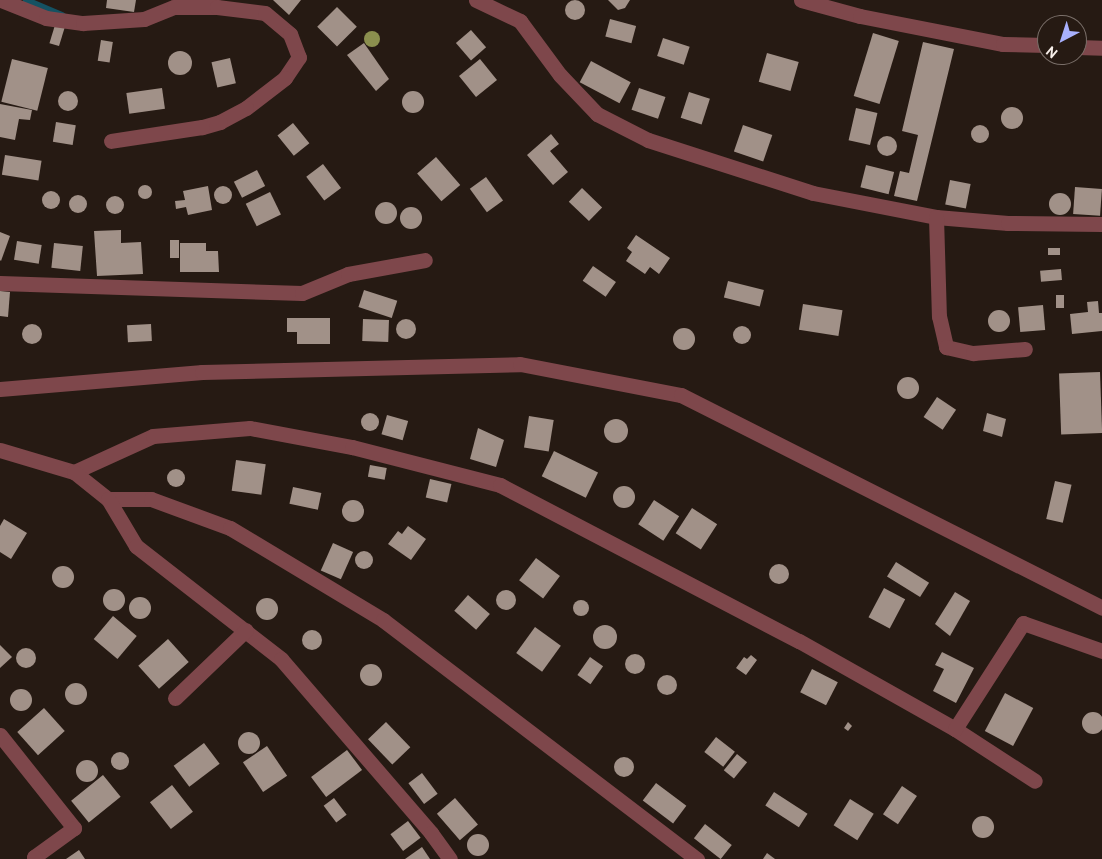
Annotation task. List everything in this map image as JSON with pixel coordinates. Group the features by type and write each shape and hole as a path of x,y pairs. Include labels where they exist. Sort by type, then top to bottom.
{"street":[{"path":"1,0 46,18 83,23 144,19 174,7 217,7 265,13 290,34 299,57 285,78 246,108 220,122 202,127 111,141"},
{"path":"476,0 520,21 560,75 597,114 648,140 813,193 936,217 1017,223 1102,224"},
{"path":"801,0 860,16 1003,44 1037,46"},
{"path":"1087,47 1102,48"},
{"path":"936,217 939,316 946,347 973,353 1024,349"},
{"path":"0,283 302,293 348,274 425,260"},
{"path":"0,389 202,372 520,364 681,396 1102,608"},
{"path":"74,472 153,436 250,428 352,447 500,485 799,641 955,729 1036,780"},
{"path":"0,450 74,472 108,498 136,546 281,659 431,832 450,859"},
{"path":"108,498 151,499 230,528 383,620 697,859"},
{"path":"955,729 1023,623 1102,651"},
{"path":"175,698 246,630"},
{"path":"0,735 74,828 34,857 35,859"}],"building":[{"path":"107,0 136,0 134,12 106,8"},
{"path":"273,0 301,0 289,15"},
{"path":"571,0 579,0 585,6 585,14 579,20 571,20 565,14 565,6"},
{"path":"608,0 630,0 625,8 618,10"},
{"path":"337,7 357,27 337,47 317,27"},
{"path":"610,19 636,26 631,43 605,36"},
{"path":"55,25 65,28 59,46 49,43"},
{"path":"471,30 486,47 471,60 456,43"},
{"path":"873,33 899,41 880,104 854,96"},
{"path":"663,38 690,47 684,65 657,56"},
{"path":"101,40 113,42 110,63 98,61"},
{"path":"923,42 954,49 917,201 894,196 900,171 909,173 918,135 902,131"},
{"path":"364,43 389,79 376,91 347,55"},
{"path":"180,51 185,52 191,58 191,68 185,74 180,75 175,74 169,68 168,63 169,58 175,52"},
{"path":"767,53 799,62 790,91 759,82"},
{"path":"230,58 236,83 217,88 211,62"},
{"path":"12,59 48,68 37,111 1,102"},
{"path":"480,59 497,80 476,97 459,76"},
{"path":"591,61 631,82 619,103 580,82"},
{"path":"162,88 165,109 129,114 126,93"},
{"path":"639,88 665,97 658,119 632,110"},
{"path":"68,91 75,94 78,101 75,108 68,111 61,108 58,101 61,94"},
{"path":"413,91 421,94 424,102 421,110 413,113 405,110 402,102 405,94"},
{"path":"689,92 710,99 702,124 681,118"},
{"path":"0,104 32,110 30,120 19,119 15,140 0,137"},
{"path":"1012,107 1020,110 1023,118 1020,126 1012,129 1004,126 1001,118 1004,110"},
{"path":"856,108 877,113 870,145 849,140"},
{"path":"56,122 76,125 73,145 53,142"},
{"path":"293,123 309,143 294,156 277,136"},
{"path":"743,125 772,135 763,162 734,151"},
{"path":"980,125 986,128 989,134 986,140 980,143 974,140 971,134 974,128"},
{"path":"551,134 559,144 550,151 568,172 553,185 527,155"},
{"path":"887,136 894,139 897,146 894,153 887,156 880,153 877,146 880,139"},
{"path":"5,155 42,161 38,181 2,175"},
{"path":"436,157 460,185 441,201 417,173"},
{"path":"323,164 341,188 324,201 306,177"},
{"path":"866,165 894,172 889,194 860,187"},
{"path":"257,170 265,186 242,198 234,182"},
{"path":"486,177 503,200 487,212 470,189"},
{"path":"950,180 971,184 966,209 945,205"},
{"path":"142,185 148,185 152,192 148,199 142,199 138,195 138,189"},
{"path":"208,186 212,210 188,215 186,207 176,209 175,201 185,200 183,191"},
{"path":"223,186 229,189 232,195 229,201 223,204 217,201 214,195 217,189"},
{"path":"1075,187 1102,189 1100,216 1073,214"},
{"path":"582,188 602,207 589,221 569,202"},
{"path":"51,191 57,194 60,200 57,206 51,209 45,206 42,200 45,194"},
{"path":"270,192 281,214 257,226 246,204"},
{"path":"1060,193 1068,196 1071,204 1068,212 1060,215 1052,212 1049,204 1052,196"},
{"path":"74,195 82,195 87,200 85,211 74,213 69,208 69,200"},
{"path":"111,196 119,196 124,201 122,212 111,214 106,209 106,201"},
{"path":"386,202 394,205 397,213 394,221 386,224 378,221 375,213 378,205"},
{"path":"411,207 419,210 422,218 419,226 411,229 403,226 400,218 403,210"},
{"path":"121,230 121,243 141,242 143,274 97,276 94,231"},
{"path":"0,232 10,236 1,261 0,260"},
{"path":"636,235 670,258 659,274 650,267 645,274 626,261 632,252 627,248"},
{"path":"170,240 179,240 179,258 170,258"},
{"path":"17,241 42,245 39,264 14,260"},
{"path":"54,243 83,246 80,271 51,268"},
{"path":"180,243 206,243 206,251 218,251 219,272 180,272"},
{"path":"1048,248 1060,248 1060,255 1048,255"},
{"path":"593,266 616,282 606,297 583,281"},
{"path":"1061,269 1062,280 1041,282 1040,271"},
{"path":"728,281 764,290 760,306 724,297"},
{"path":"364,290 397,301 392,318 358,307"},
{"path":"0,291 10,292 8,317 0,316"},
{"path":"1056,295 1064,295 1064,308 1056,308"},
{"path":"1098,301 1099,313 1102,313 1102,331 1072,334 1070,314 1088,312 1087,302"},
{"path":"803,304 843,310 838,336 799,330"},
{"path":"1043,305 1045,330 1020,332 1018,307"},
{"path":"999,310 1007,313 1010,321 1007,329 999,332 991,329 988,321 991,313"},
{"path":"287,318 330,318 330,344 297,344 297,332 287,332"},
{"path":"363,319 389,320 388,342 362,341"},
{"path":"406,319 413,322 416,329 413,336 406,339 399,336 396,329 399,322"},
{"path":"32,324 39,327 42,334 39,341 32,344 25,341 22,334 25,327"},
{"path":"151,324 152,341 128,342 127,325"},
{"path":"742,326 750,331 751,335 746,343 742,344 734,339 733,335 738,327"},
{"path":"684,328 692,331 695,339 692,347 684,350 676,347 673,339 676,331"},
{"path":"1100,372 1102,433 1061,434 1059,373"},
{"path":"908,377 916,380 919,388 916,396 908,399 900,396 897,388 900,380"},
{"path":"937,397 956,410 943,430 924,417"},
{"path":"370,413 376,416 379,422 376,428 370,431 364,428 361,422 364,416"},
{"path":"987,413 1006,419 1002,437 983,431"},
{"path":"387,415 408,421 403,440 381,434"},
{"path":"529,416 554,420 549,452 524,448"},
{"path":"616,419 624,423 628,431 624,439 616,443 608,439 604,431 608,423"},
{"path":"478,428 504,440 496,467 470,459"},
{"path":"554,451 598,472 586,498 542,476"},
{"path":"236,460 266,464 261,495 232,491"},
{"path":"370,465 387,468 385,480 368,477"},
{"path":"176,469 182,472 185,478 182,484 176,487 170,484 167,478 170,472"},
{"path":"430,479 451,484 447,502 426,498"},
{"path":"1055,481 1072,485 1063,523 1046,519"},
{"path":"624,486 632,489 635,497 632,505 624,508 616,505 613,497 616,489"},
{"path":"293,487 321,493 318,510 289,504"},
{"path":"353,500 361,503 364,511 361,519 353,522 345,519 342,511 345,503"},
{"path":"654,500 679,516 663,541 638,524"},
{"path":"692,508 717,524 701,549 676,533"},
{"path":"4,519 27,533 11,559 0,552 0,526"},
{"path":"408,526 426,539 411,560 388,544 398,531 402,534"},
{"path":"333,543 353,552 341,579 321,570"},
{"path":"364,551 370,554 373,560 370,566 364,569 358,566 355,560 358,554"},
{"path":"536,558 560,576 543,598 519,580"},
{"path":"896,562 929,583 920,597 887,576"},
{"path":"779,564 786,567 789,574 786,581 779,584 772,581 769,574 772,567"},
{"path":"63,566 71,569 74,577 71,585 63,588 55,585 52,577 55,569"},
{"path":"884,588 905,599 890,628 869,617"},
{"path":"114,589 122,592 125,600 122,608 114,611 106,608 103,600 106,592"},
{"path":"506,590 513,593 516,600 513,607 506,610 499,607 496,600 499,593"},
{"path":"955,592 970,601 950,636 935,624"},
{"path":"468,595 490,614 476,630 454,611"},
{"path":"140,597 148,600 151,608 148,616 140,619 132,616 129,608 132,600"},
{"path":"267,598 275,601 278,609 275,617 267,620 259,617 256,609 259,601"},
{"path":"581,600 587,602 589,608 587,614 581,616 575,614 573,608 575,602"},
{"path":"113,616 137,636 117,659 94,639"},
{"path":"605,625 613,629 617,637 613,645 605,649 597,645 593,637 597,629"},
{"path":"535,627 561,646 542,672 516,653"},
{"path":"308,630 316,630 322,636 322,644 316,650 308,650 302,644 302,636"},
{"path":"168,639 189,662 159,689 138,666"},
{"path":"0,645 12,657 0,668"},
{"path":"26,648 33,651 36,658 33,665 26,668 19,665 16,658 19,651"},
{"path":"942,652 974,668 956,703 933,691 944,669 935,665"},
{"path":"631,654 639,654 645,660 645,668 639,674 631,674 625,668 625,660"},
{"path":"751,655 757,660 746,675 736,668 744,657 747,659"},
{"path":"590,657 603,666 590,684 577,675"},
{"path":"371,664 379,667 382,675 379,683 371,686 363,683 360,675 363,667"},
{"path":"812,669 838,682 826,705 800,692"},
{"path":"663,675 671,675 677,681 677,689 671,695 663,695 657,689 657,681"},
{"path":"76,683 84,686 87,694 84,702 76,705 68,702 65,694 68,686"},
{"path":"21,689 29,692 32,700 29,708 21,711 13,708 10,700 13,692"},
{"path":"1005,693 1033,708 1013,746 985,731"},
{"path":"44,708 65,731 38,755 17,732"},
{"path":"1093,712 1103,719 1104,723 1097,733 1093,734 1083,727 1082,723 1089,713"},
{"path":"386,722 410,747 392,765 368,739"},
{"path":"848,722 852,726 848,731 844,728"},
{"path":"249,732 257,735 260,743 257,751 249,754 241,751 238,743 241,735"},
{"path":"716,737 735,752 723,767 704,752"},
{"path":"204,743 220,764 189,787 174,766"},
{"path":"267,746 287,776 263,792 243,762"},
{"path":"347,750 362,770 326,797 311,777"},
{"path":"120,752 126,755 129,761 126,767 120,770 114,767 111,761 114,755"},
{"path":"737,754 747,762 734,779 724,770"},
{"path":"620,757 628,757 634,763 634,771 628,777 620,777 614,771 614,763"},
{"path":"87,760 95,763 98,771 95,779 87,782 79,779 76,771 79,763"},
{"path":"422,773 438,794 424,804 408,783"},
{"path":"103,775 121,797 89,823 71,801"},
{"path":"656,783 686,806 673,823 643,801"},
{"path":"172,785 193,812 171,829 150,802"},
{"path":"902,786 917,796 898,824 883,814"},
{"path":"774,792 808,814 799,827 765,805"},
{"path":"334,798 347,815 336,823 324,806"},
{"path":"455,798 478,824 460,840 437,814"},
{"path":"850,799 874,814 857,840 834,825"},
{"path":"983,816 991,819 994,827 991,835 983,838 975,835 972,827 975,819"},
{"path":"408,821 421,838 403,851 390,834"},
{"path":"705,824 732,845 721,859 694,838"},
{"path":"478,834 486,837 489,845 486,853 478,856 470,853 467,845 470,837"},
{"path":"422,847 430,859 405,859"},
{"path":"79,850 85,859 66,859"},
{"path":"767,853 775,859 763,859"}],"waterway":[{"path":"26,0 62,15"}]}
